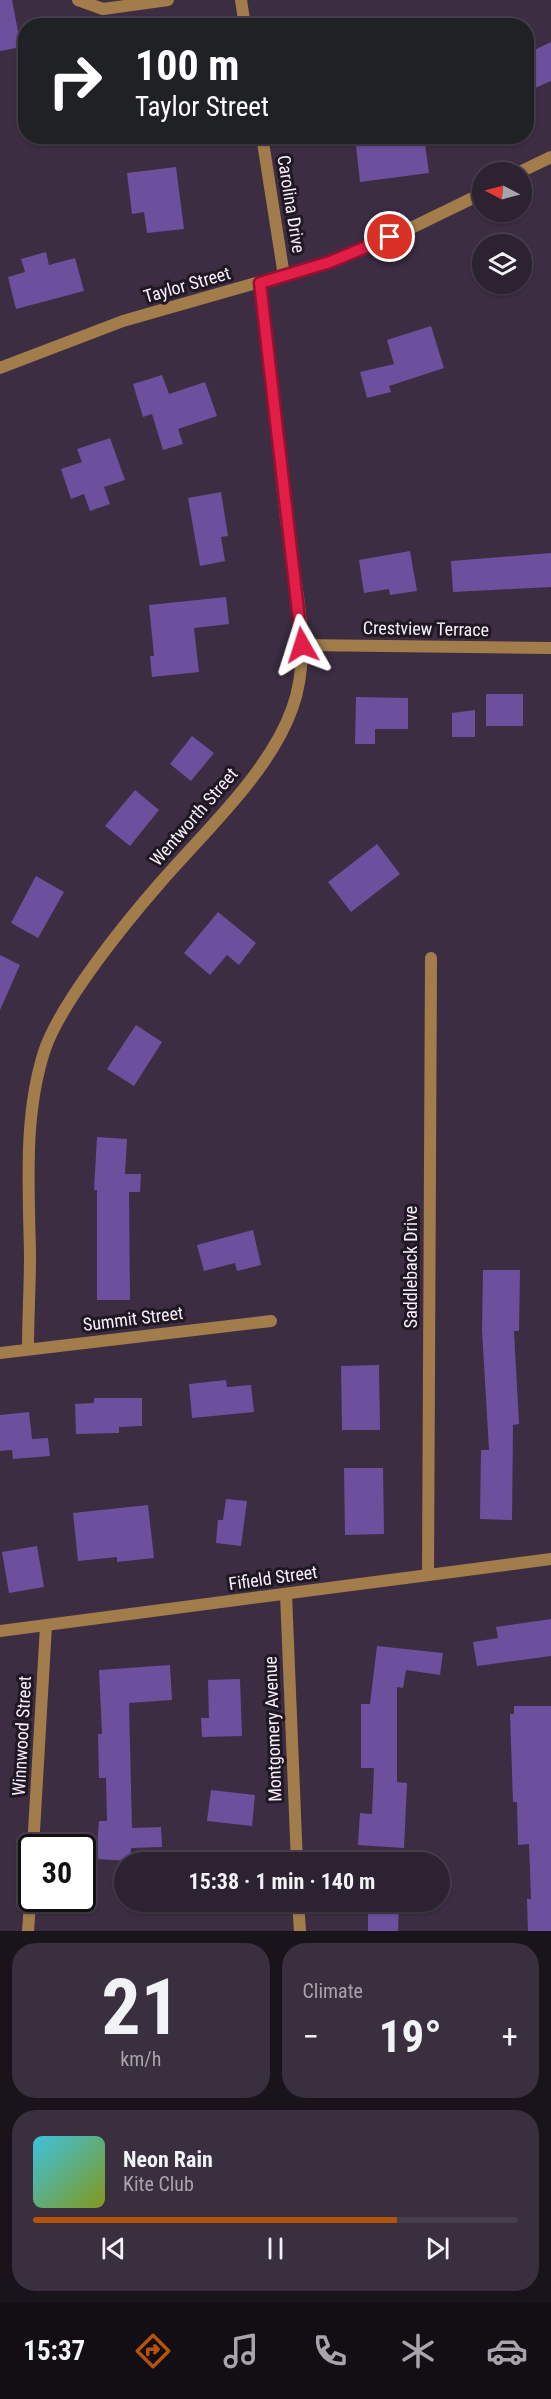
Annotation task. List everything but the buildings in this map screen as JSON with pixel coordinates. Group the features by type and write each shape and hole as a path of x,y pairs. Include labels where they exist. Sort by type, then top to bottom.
{"street":[{"path":"78,0 103,9 168,0"},
{"path":"241,0 244,18"},
{"name":"Carolina Drive","path":"263,144 284,276"},
{"path":"532,166 551,157"},
{"name":"Taylor Street","path":"0,368 123,321 330,262 472,198"},
{"name":"Wentworth Street","path":"28,1349 31,1129 38,1074 46,1047 73,997 122,930 157,886 251,780 292,708 299,678 302,645 260,283"},
{"name":"Crestview Terrace","path":"302,645 551,648"},
{"name":"Saddleback Drive","path":"428,1575 431,958"},
{"name":"Summit Street","path":"0,1353 271,1321"},
{"name":"Fifield Street","path":"0,1631 551,1559"},
{"name":"Montgomery Avenue","path":"286,1594 297,1852"},
{"name":"Winnwood Street","path":"34,1834 46,1626"},
{"path":"28,1931 29,1912"},
{"path":"299,1912 300,1931"}],"route":[{"path":"302,645 260,283 330,262 390,237"}]}
